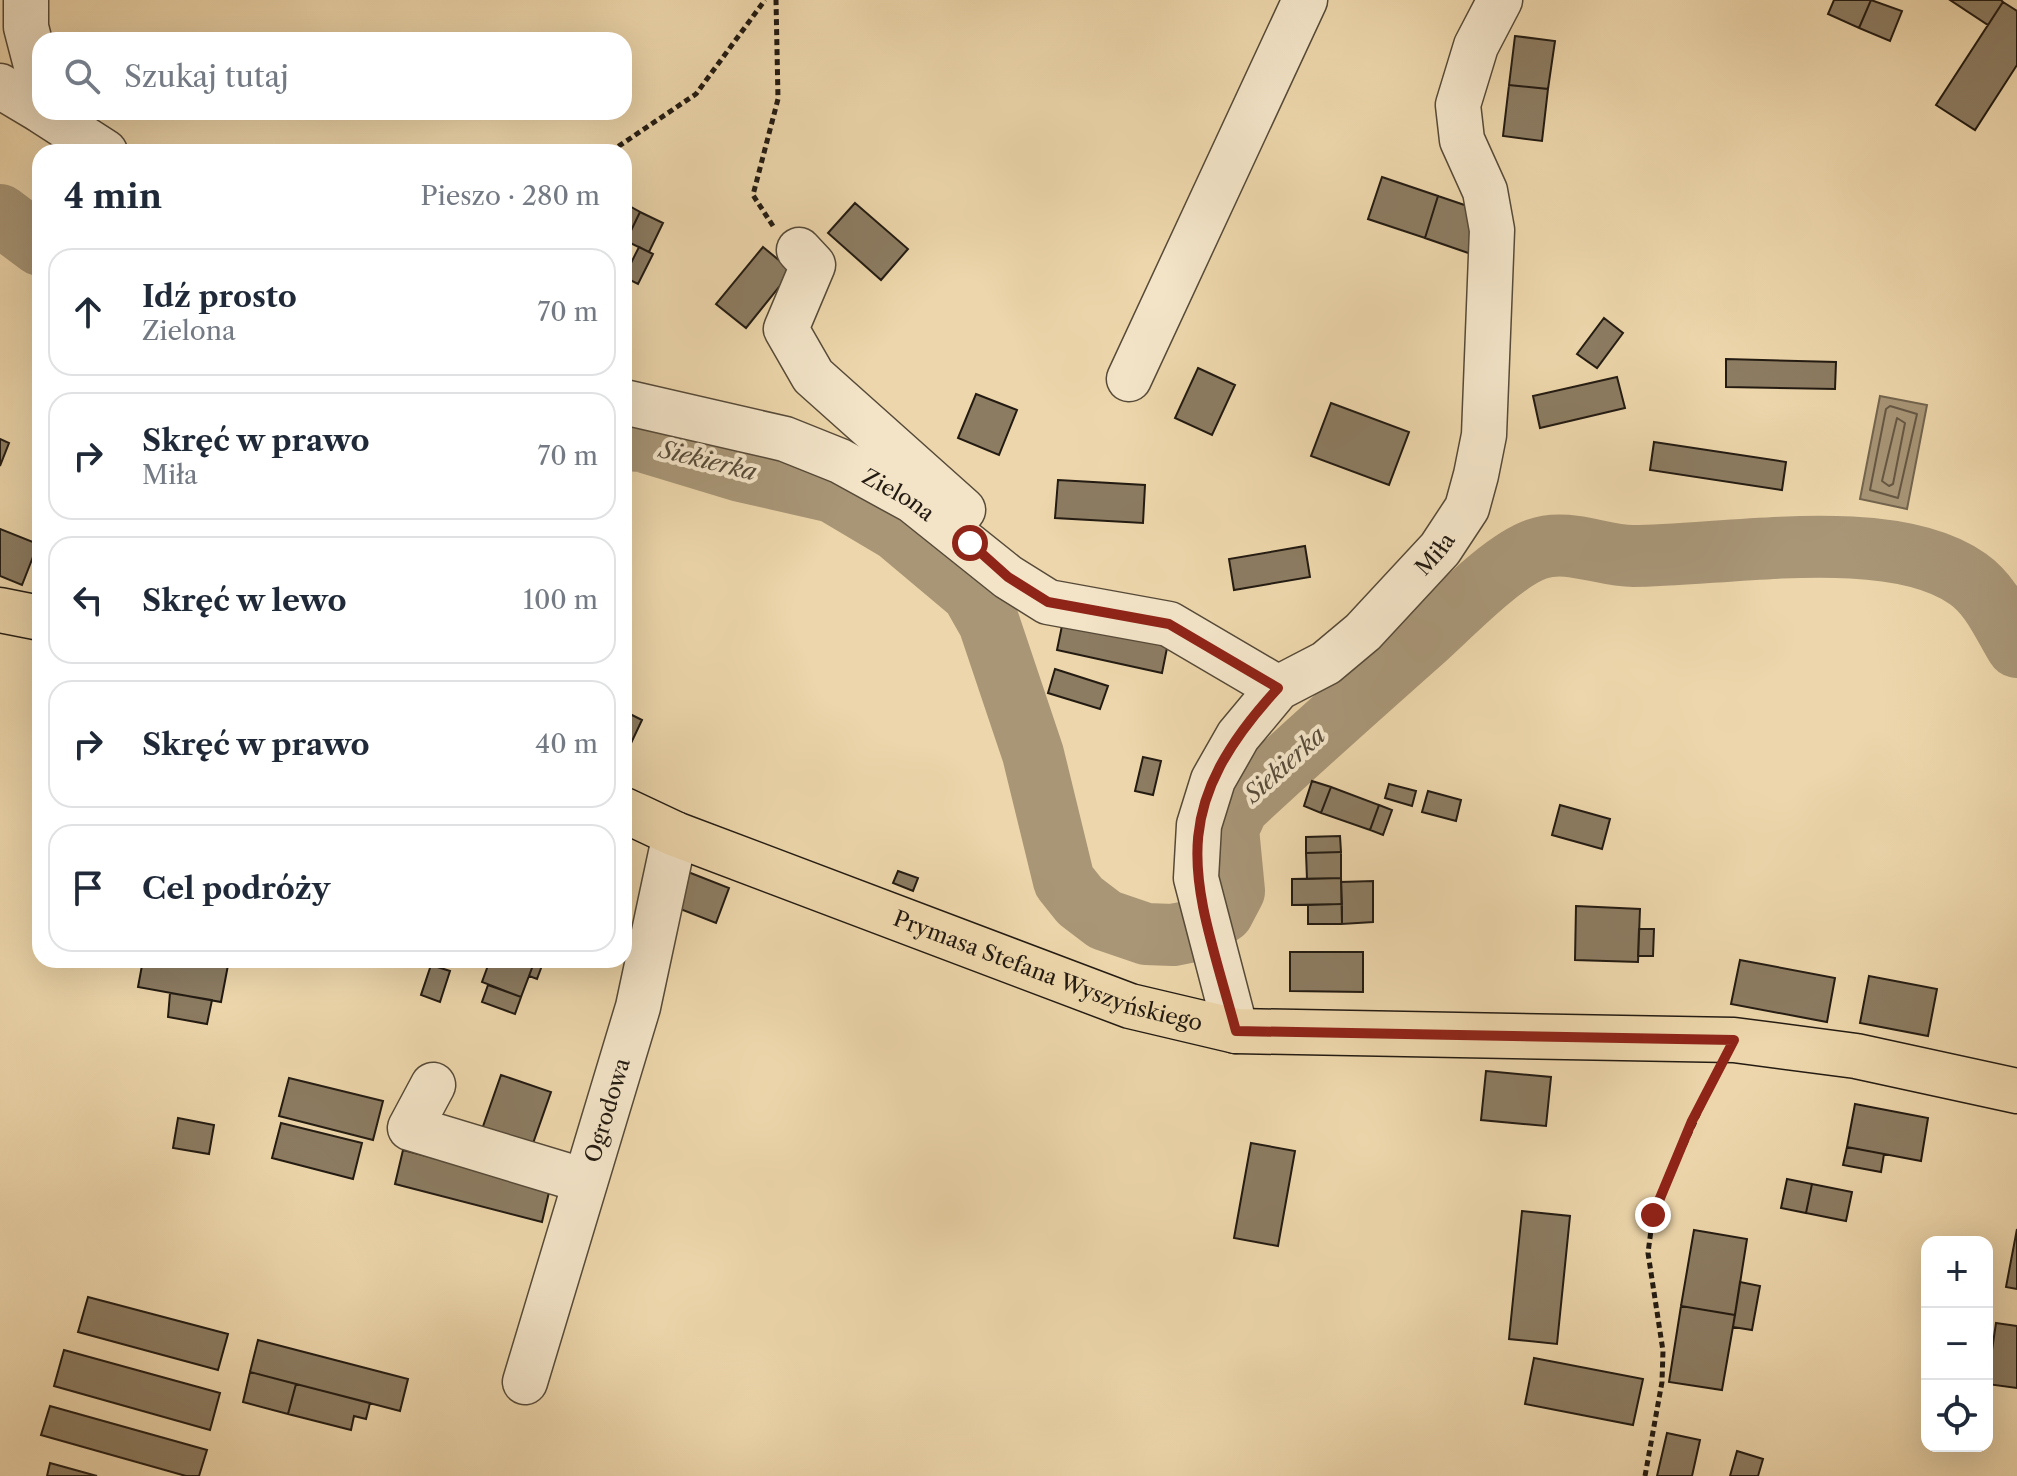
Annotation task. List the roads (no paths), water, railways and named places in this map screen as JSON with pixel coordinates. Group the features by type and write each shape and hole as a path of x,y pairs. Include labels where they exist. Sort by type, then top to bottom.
{"main road":[{"path":"0,610 32,616"},
{"name":"Prymasa Stefana Wyszyńskiego","path":"632,814 675,834 1130,1006 1236,1031 1734,1040 1856,1056 2017,1091"}],"street":[{"path":"26,0 26,27 32,52"},
{"path":"1129,379 1305,0"},
{"name":"Miła","path":"1236,1031 1197,889 1196,846 1213,780 1238,736 1278,688 1326,663 1363,632 1440,549 1467,508 1484,435 1492,230 1485,191 1462,140 1458,105 1476,46 1500,0"},
{"path":"0,86 32,101"},
{"path":"62,120 94,144"},
{"path":"799,250 813,265 786,329 813,376 966,513 987,558"},
{"name":"Zielona","path":"632,404 785,439 840,461 913,501 1048,602 1169,624 1278,688"},
{"name":"Ogrodowa","path":"525,1382 638,1007 675,834"},
{"path":"433,1085 410,1128 585,1181"}],"water":[{"path":"1880,396 1927,405 1907,509 1860,499"}],"waterway":[{"name":"Siekierka","path":"0,215 32,239"},
{"name":"Siekierka","path":"632,440 741,471 833,492 897,530 972,593 989,623 1033,754 1064,881 1080,901 1105,920 1146,934 1173,935 1193,931 1223,912 1234,891 1228,829 1238,807 1477,590 1508,565 1537,549 1561,545 1633,556 1805,547 1896,552 1935,562 1968,579 1990,601 2017,647"}]}
